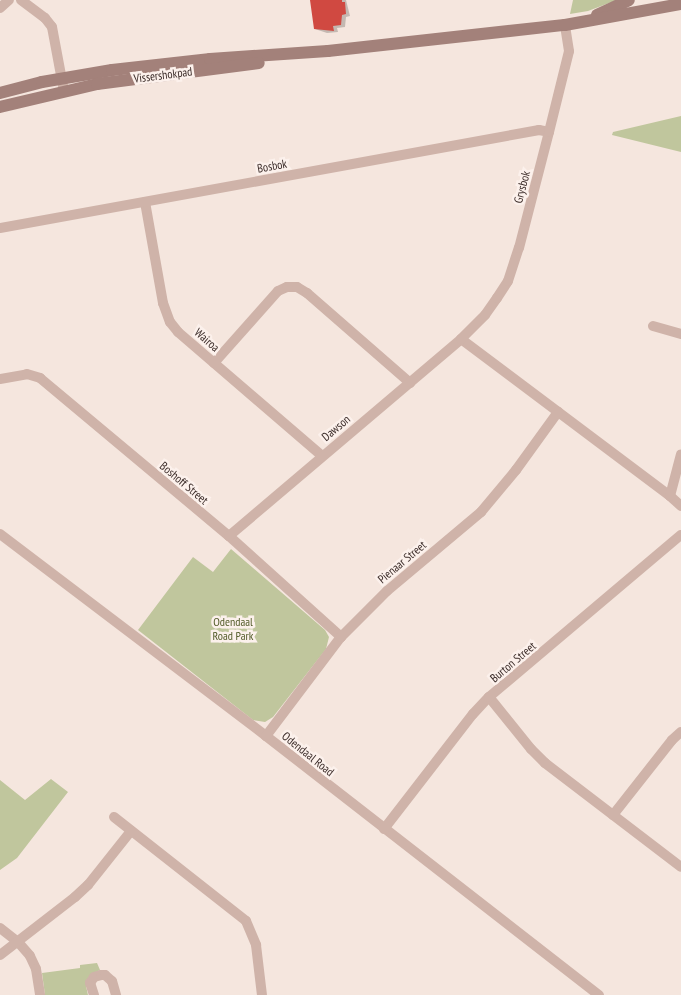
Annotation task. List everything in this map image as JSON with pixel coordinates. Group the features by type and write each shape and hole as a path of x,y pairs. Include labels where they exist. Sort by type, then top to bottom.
{"main road":[{"name":"Vissershokpad","path":"583,22 629,0"},
{"path":"676,0 681,3"},
{"name":"Vissershokpad","path":"0,107 112,70 210,59 328,51 565,25 681,3"},
{"name":"Vissershokpad","path":"0,93 63,85"}],"street":[{"path":"0,8 8,0"},
{"path":"21,0 45,18 52,27 63,85"},
{"name":"Grysbok","path":"461,339 485,316 508,281 519,248 550,132 569,51 565,25"},
{"name":"Bosbok","path":"0,228 539,130 550,132"},
{"name":"Wairoa","path":"145,202 167,316 178,332 322,456"},
{"path":"214,363 275,294 282,289 291,287 307,293 410,383"},
{"path":"652,326 681,334"},
{"path":"461,339 681,506"},
{"name":"Dawson","path":"228,536 461,339"},
{"name":"Boshoff Street","path":"0,379 27,374 40,378 228,536 341,637"},
{"name":"Pienaar Street","path":"266,736 341,637 387,591 481,512 516,470 558,412"},
{"path":"670,496 681,454"},
{"name":"Odendaal Road","path":"0,534 266,736 599,995"},
{"name":"Burton Street","path":"384,829 473,714 489,698 681,535"},
{"path":"489,698 545,763 681,867"},
{"path":"613,815 672,740 681,732"},
{"path":"114,817 246,921 256,945 262,995"},
{"path":"0,955 61,910 88,885 131,831"},
{"path":"0,928 18,942 34,963 40,995"},
{"path":"94,995 90,990 90,983 94,977 101,975 106,975 112,981 116,995"}],"green space":[{"path":"573,0 617,0 588,11 570,14"},
{"path":"681,116 681,152 612,135 613,132"},
{"name":"Odendaal Road Park","path":"231,549 325,630 329,637 326,649 273,717 265,722 253,720 138,630 193,557 213,572"},
{"path":"51,779 68,792 17,858 0,870 0,780 25,800"},
{"path":"97,963 100,970 92,974 86,986 88,995 45,995 42,973 80,968 80,965"}],"building":[{"path":"310,0 342,0 342,2 345,2 346,14 342,15 341,25 333,26 334,31 314,29"}]}
